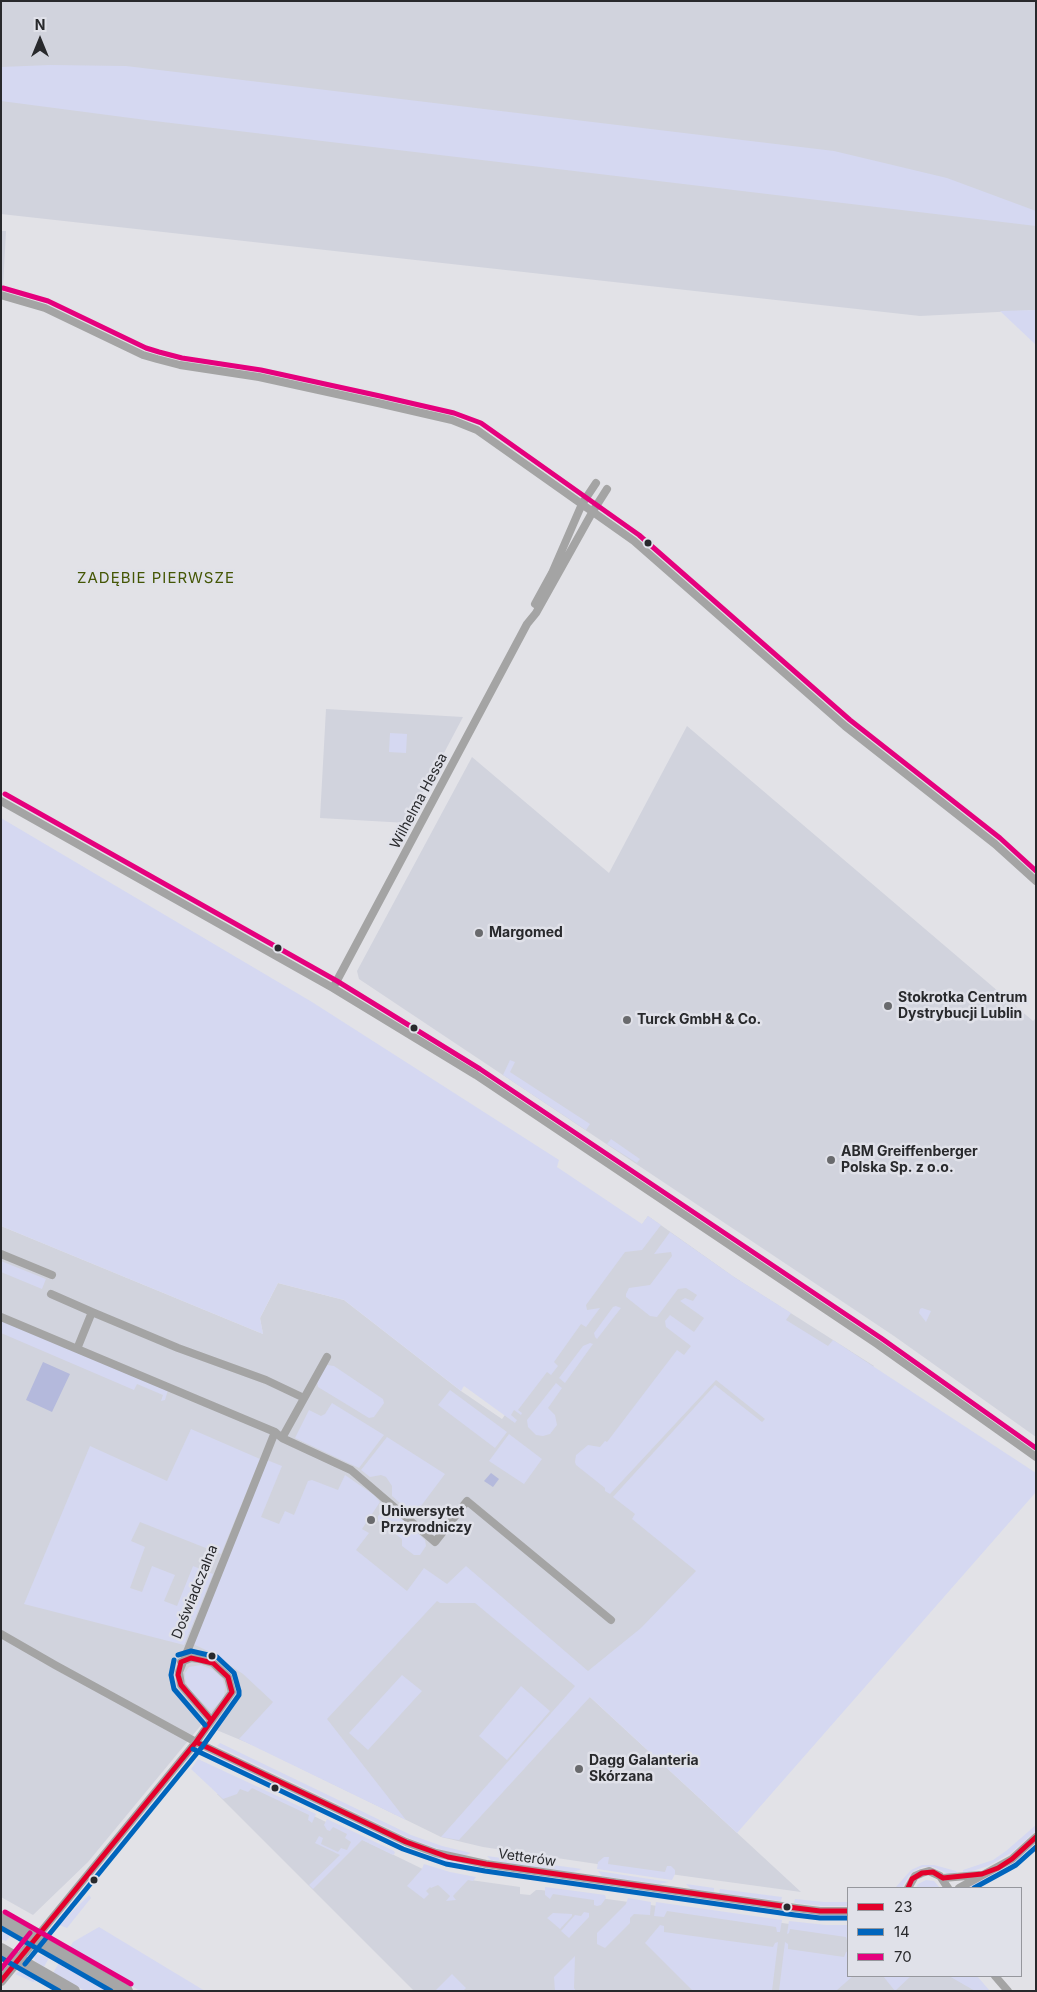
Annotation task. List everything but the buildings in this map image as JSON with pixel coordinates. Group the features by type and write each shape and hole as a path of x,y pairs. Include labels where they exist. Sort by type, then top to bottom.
{"main road":[{"path":"1,1919 127,1991"},
{"path":"1,1949 74,1991"}],"street":[{"path":"1,295 45,308 128,348 157,359 180,365 268,379 452,420 477,430 620,529 845,726 995,844 1036,880"},
{"name":"Wilhelma Hessa","path":"527,624 530,613 552,573 582,504 596,483"},
{"name":"Wilhelma Hessa","path":"333,988 527,624 536,613 607,489"},
{"path":"1,801 333,988 492,1086 878,1344 1036,1457"},
{"path":"1,1254 52,1275"},
{"path":"51,1294 178,1348 266,1380 304,1398"},
{"path":"77,1349 92,1312"},
{"path":"1,1317 275,1432 282,1438 351,1470 435,1542 467,1501 611,1620"},
{"path":"282,1438 326,1357"},
{"name":"Doświadczalna","path":"211,1720 181,1686 178,1675 181,1662 275,1432"},
{"name":"Vetterów","path":"1,1634 196,1742 406,1842 448,1857 796,1908 820,1911 847,1911"},
{"path":"1,1981 196,1742 232,1692 228,1677 213,1664 191,1658 181,1662"},
{"path":"960,1887 1012,1859 1036,1837"},
{"path":"908,1887 912,1879 922,1873 933,1872 943,1878 948,1887"},
{"path":"943,1878 982,1874"},
{"path":"996,1977 1008,1991"}],"shaded area":[{"path":"1,1 1036,1 1036,310 920,316 1,214"},
{"path":"50,65 126,66 834,151 947,178 1036,211 1036,226 1,101 1,67"},
{"path":"1,231 6,231 3,287 1,286"},
{"path":"1036,310 1036,345 1000,311"},
{"path":"326,709 463,717 407,823 320,818"},
{"path":"687,726 1033,1021 1036,1018 1036,1437 894,1336 359,979 357,971 472,757 609,873"},
{"path":"390,733 407,734 406,753 389,752"},
{"path":"1,818 312,1002 559,1160 557,1167 642,1224 648,1216 661,1225 642,1250 625,1252 586,1305 587,1310 600,1308 586,1327 581,1324 554,1362 558,1366 551,1375 547,1372 518,1410 522,1413 521,1415 514,1410 511,1415 517,1420 515,1423 464,1386 461,1391 344,1300 278,1283 260,1318 263,1334 1,1226"},
{"path":"510,1060 515,1062 510,1072 590,1124 586,1130 503,1075"},
{"path":"611,1139 640,1159 637,1163 607,1144"},
{"name":"Uniwersytet Przyrodniczy","path":"648,1216 734,1277 874,1366 590,1697 801,1892 483,1847 441,1837 255,1746 202,1724 88,1862 33,1915 1,1897 1,1226 263,1334 260,1318 278,1283 344,1300 461,1391 502,1419"},
{"path":"670,1232 734,1277 791,1313 786,1320 828,1346 833,1340 1036,1473 1036,1492 737,1833 590,1697 459,1840 441,1837 575,1686 475,1603 440,1603 437,1601 327,1719 406,1820 239,1739 273,1702 243,1674 210,1652 193,1644 267,1460 282,1466 261,1517 279,1524 285,1511 294,1515 308,1481 312,1480 338,1490 345,1475 374,1495 380,1502 362,1529 369,1533 356,1550 407,1591 424,1568 447,1584 466,1566 588,1671 641,1628 696,1571 632,1519 635,1514 613,1497 715,1385 762,1422 765,1419 716,1380 610,1494 576,1465 575,1462 576,1455 588,1445 600,1447 605,1441 607,1442 677,1350 684,1355 691,1346 666,1327 665,1321 670,1315 694,1332 704,1318 680,1301 685,1298 693,1301 697,1295 686,1288 678,1289 657,1317 650,1316 626,1297 629,1288 650,1285 672,1256 671,1252 654,1254"},
{"path":"1,1261 46,1279 42,1289 1,1272"},
{"path":"613,1307 621,1308 597,1339 594,1333"},
{"path":"922,1308 931,1311 926,1322 919,1313"},
{"path":"1,1320 168,1390 165,1400 161,1401 163,1395 137,1384 134,1390 1,1333"},
{"path":"590,1343 593,1344 565,1383 559,1378 583,1346"},
{"path":"43,1362 70,1374 52,1412 26,1400"},
{"path":"327,1365 334,1366 383,1399 384,1403 374,1417 369,1418 318,1387 317,1381"},
{"path":"556,1383 562,1388 548,1408 555,1415 557,1425 550,1434 536,1435 528,1427 527,1420"},
{"path":"450,1390 507,1432 495,1448 438,1405"},
{"path":"332,1403 384,1435 359,1468 295,1438 309,1410 321,1416 325,1414"},
{"path":"191,1429 260,1459 221,1554 140,1522 131,1541 145,1547 130,1588 142,1592 152,1566 175,1575 164,1601 177,1606 193,1566 213,1574 184,1645 24,1604 90,1446 167,1481"},
{"path":"509,1434 542,1459 524,1484 489,1461"},
{"path":"387,1437 445,1474 418,1510 407,1509 392,1496 392,1486 386,1477 381,1475 370,1477 361,1470"},
{"path":"491,1473 499,1479 493,1487 484,1481"},
{"path":"389,1507 425,1540 426,1546 420,1555 414,1555 402,1546 402,1539 378,1521 378,1516"},
{"path":"201,1665 213,1670 222,1678 225,1687 224,1698 211,1711 188,1688 185,1678 185,1673 189,1667"},
{"path":"402,1675 422,1691 368,1750 349,1733"},
{"path":"521,1686 550,1711 507,1760 479,1736"},
{"path":"220,1743 411,1835 442,1846 471,1853 464,1856 413,1840 217,1746"},
{"path":"213,1755 270,1782 268,1786 211,1758"},
{"path":"198,1759 316,1814 312,1823 308,1820 309,1815 252,1788 248,1792 240,1789 237,1794 223,1799 191,1769"},
{"path":"250,1785 435,1875 520,1887 520,1894 530,1895 536,1890 541,1890 847,1932 847,1977 961,1977 982,1991 414,1991 217,1794"},
{"path":"282,1788 315,1803 319,1810 280,1792"},
{"path":"333,1814 392,1841 397,1847 330,1815"},
{"path":"327,1819 395,1853 393,1855 362,1840 313,1889 309,1885 340,1855 315,1843 319,1836 323,1838 321,1844 338,1852 341,1848 347,1850 351,1842 345,1838 347,1834 333,1827 330,1831 327,1830 324,1825"},
{"path":"1036,1825 1036,1831 1011,1853 988,1866 963,1874 963,1870 993,1860"},
{"path":"1035,1845 1036,1849 1007,1873 976,1887 967,1887 1006,1869"},
{"path":"410,1850 473,1867 476,1872 436,1863 407,1852"},
{"path":"487,1856 582,1869 573,1872 519,1865 491,1860"},
{"path":"604,1857 609,1857 608,1864 665,1872 667,1866 671,1866 675,1870 675,1874 672,1880 597,1869 598,1862"},
{"path":"424,1864 476,1877 473,1881 468,1880 453,1896 456,1900 446,1901 450,1896 438,1885 430,1887 426,1891 429,1894 424,1899 407,1886"},
{"path":"922,1865 934,1865 956,1871 958,1875 950,1875 933,1867 923,1867 914,1871 903,1887 896,1887 911,1870"},
{"path":"598,1871 669,1882 659,1884 602,1876"},
{"path":"500,1872 523,1874 524,1878 494,1874"},
{"path":"554,1879 596,1885 603,1890 548,1882"},
{"path":"926,1880 934,1881 939,1887 916,1887 918,1884"},
{"path":"686,1884 714,1888 714,1892 691,1889"},
{"path":"545,1887 605,1895 606,1898 601,1905 597,1906 594,1905 594,1900 553,1894 550,1899 545,1895"},
{"path":"720,1889 782,1897 781,1901 719,1893"},
{"path":"638,1890 713,1901 712,1905 630,1893"},
{"path":"89,1895 91,1898 67,1928 59,1925"},
{"path":"628,1898 651,1902 650,1915 634,1914 630,1918 630,1923 605,1948 597,1944 597,1933 626,1904"},
{"path":"795,1899 847,1902 847,1906 822,1906 794,1903"},
{"path":"656,1902 782,1920 780,1932 777,1932 776,1927 667,1911 664,1917 654,1916"},
{"path":"718,1902 774,1910 780,1915 717,1906"},
{"path":"584,1912 589,1913 589,1917 569,1938 561,1931 575,1915 581,1916"},
{"path":"553,1913 572,1914 572,1916 560,1929 547,1918"},
{"path":"800,1913 847,1915 847,1919 816,1919 792,1916"},
{"path":"789,1921 847,1925 847,1940 846,1937 790,1929 787,1934"},
{"path":"1,1924 14,1932 6,1941 1,1939"},
{"path":"660,1925 664,1926 664,1932 773,1947 778,1942 772,1991 693,1991 645,1943"},
{"path":"99,1927 205,1991 140,1991 69,1949 73,1942"},
{"path":"785,1942 788,1944 788,1949 844,1957 847,1952 847,1977 852,1977 836,1991 779,1991"},
{"path":"37,1954 49,1958 44,1967 35,1961 34,1956"},
{"path":"575,1956 574,1988 576,1991 555,1991 554,1977"},
{"path":"59,1963 108,1991 85,1991 53,1973"},
{"path":"22,1969 39,1976 36,1981 33,1982 15,1974"},
{"path":"452,1974 466,1988 463,1991 435,1991"},
{"path":"884,1977 910,1977 895,1991"},
{"path":"951,1977 978,1977 990,1991 975,1991"}],"transit line":[{"name":"70","path":"3,288 48,301 146,348 159,352 182,358 261,370 380,396 454,413 481,423 639,535 850,720 1000,838 1036,871"},
{"name":"70","path":"5,794 337,981 480,1069 881,1338 1036,1448"},
{"name":"14","path":"25,1964 202,1747 239,1695 234,1673 217,1657 191,1651 178,1655"},
{"name":"23","path":"1,1981 196,1742 232,1692 228,1677 213,1663 191,1658 181,1662"},
{"name":"14","path":"174,1660 171,1675 174,1689 205,1725"},
{"name":"23","path":"181,1662 178,1675 181,1685 211,1720"},
{"name":"23","path":"196,1742 406,1842 448,1857 796,1908 820,1911 847,1911"},
{"name":"14","path":"193,1749 403,1849 446,1864 795,1915 820,1918 847,1918"},
{"name":"23","path":"943,1878 982,1874 998,1868 1012,1859 1036,1837"},
{"name":"14","path":"976,1887 1016,1865 1036,1847"},
{"name":"23","path":"908,1887 912,1879 922,1873 933,1872 943,1878"},
{"name":"70","path":"5,1912 131,1984"},
{"name":"14","path":"1,1928 111,1991"},
{"name":"70","path":"1,1969 30,1933"},
{"name":"14","path":"1,1958 59,1991"}],"place":[{"name":"Margomed","path":"479,933"},
{"name":"Stokrotka Centrum Dystrybucji Lublin","path":"888,1006"},
{"name":"Turck GmbH & Co.","path":"627,1020"},
{"name":"ABM Greiffenberger Polska Sp. z o.o.","path":"831,1160"},
{"name":"Uniwersytet Przyrodniczy","path":"371,1520"},
{"name":"Dagg Galanteria Skórzana","path":"579,1769"}],"district":[{"name":"ZADĘBIE PIERWSZE","path":"156,578"}]}
